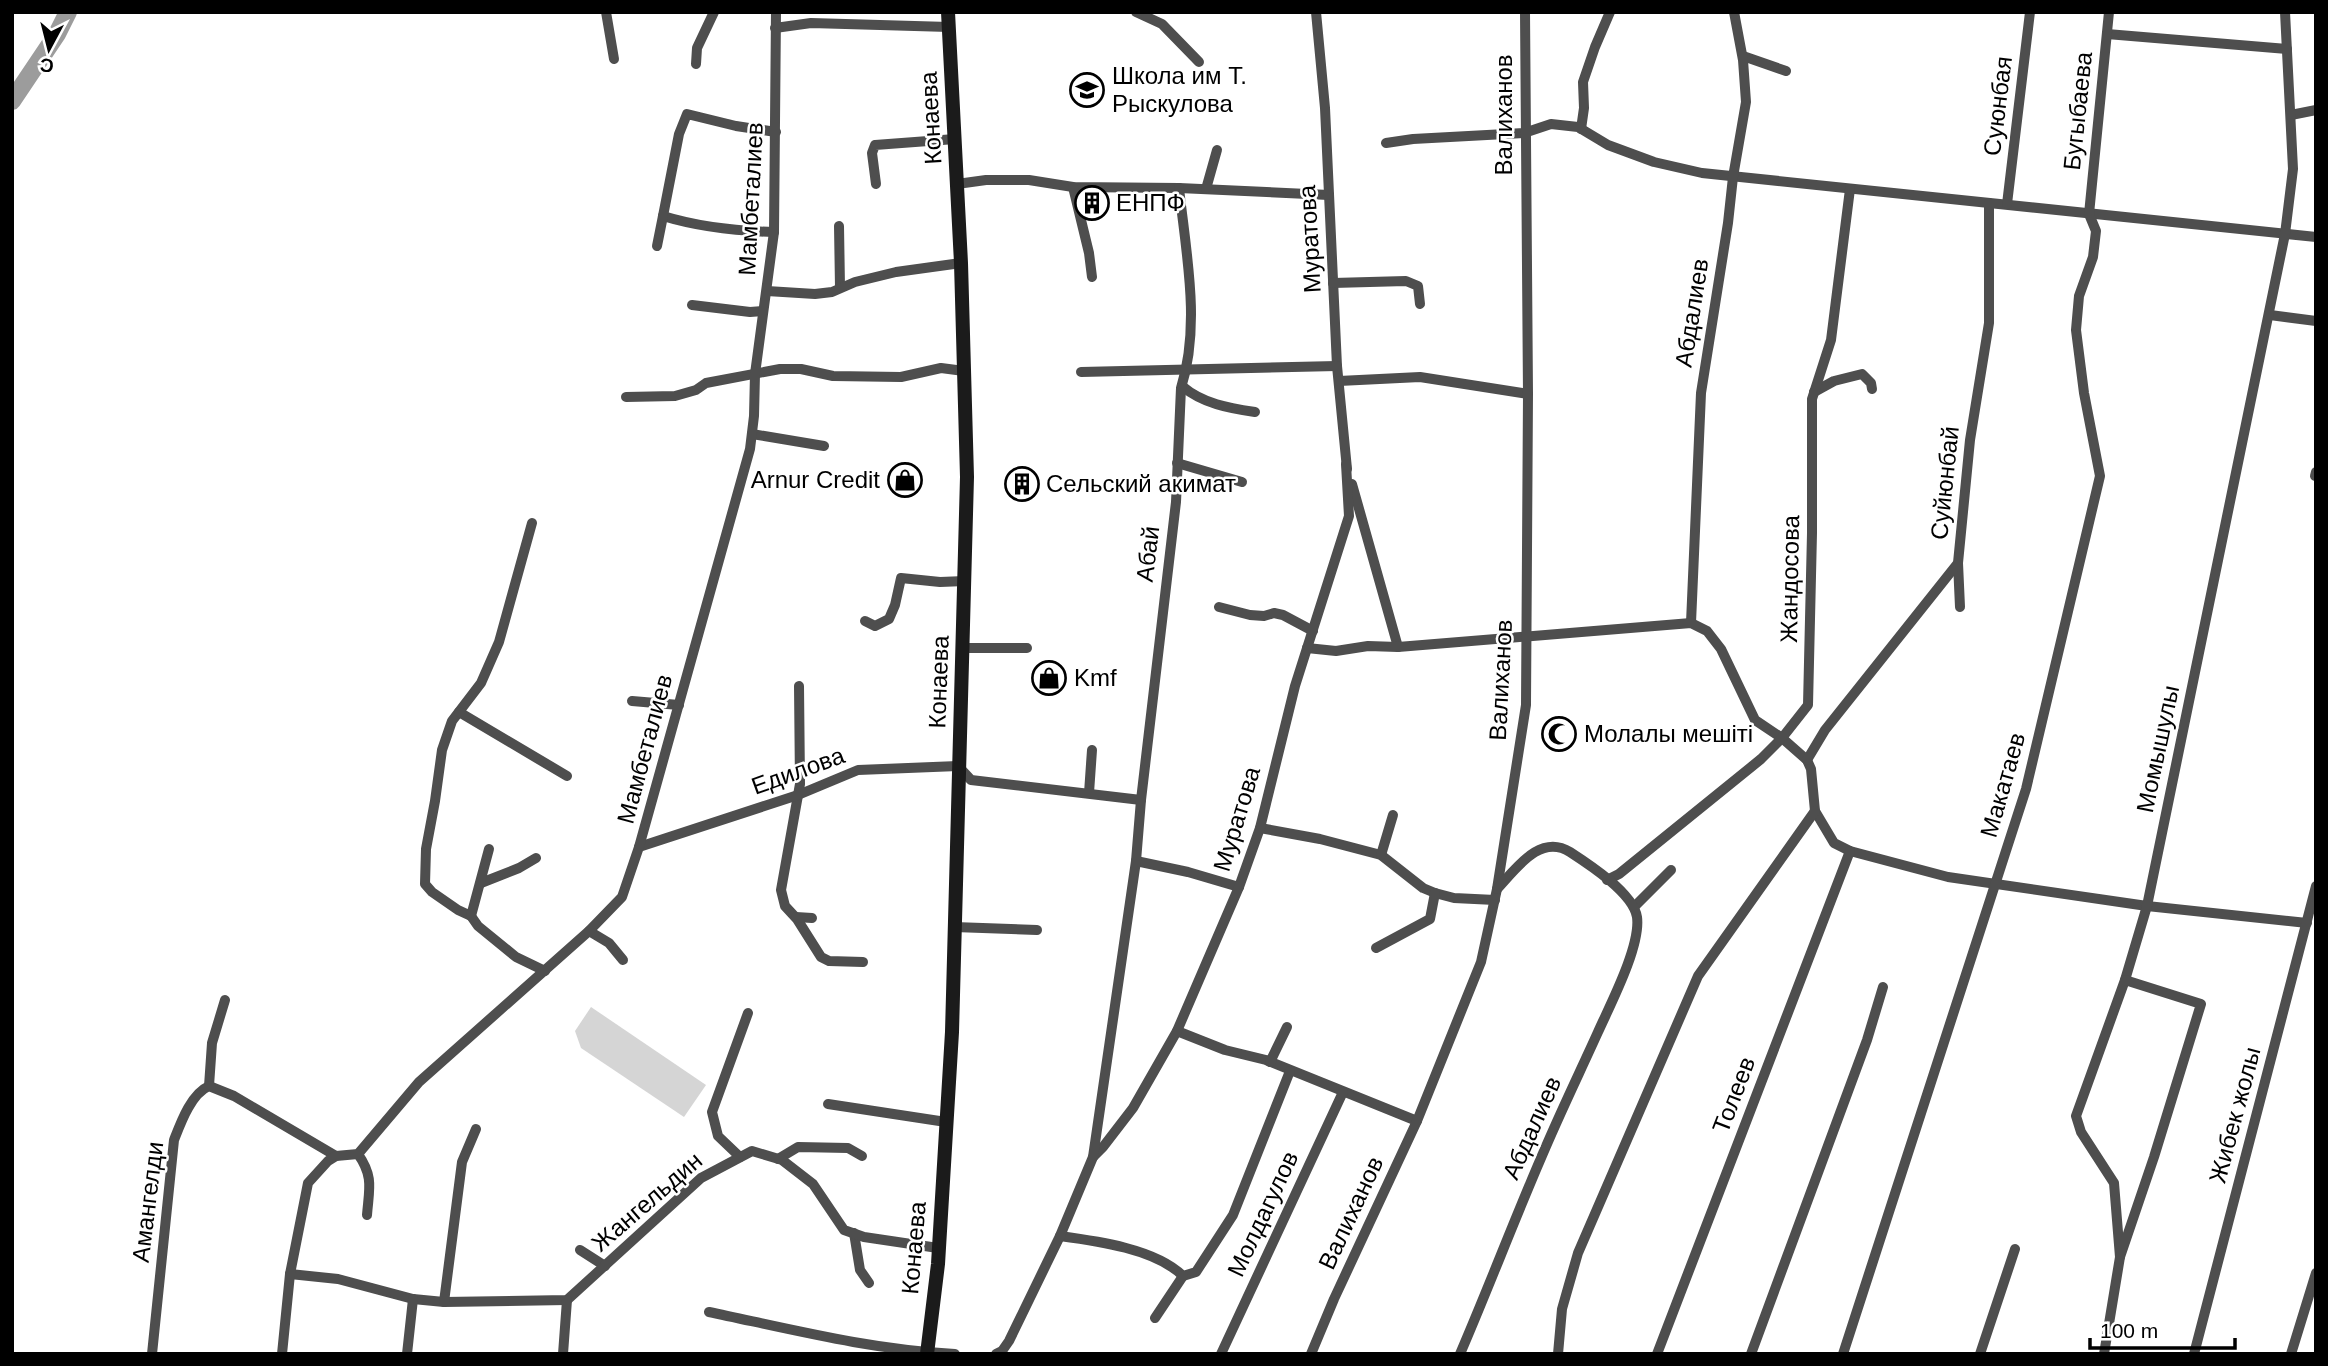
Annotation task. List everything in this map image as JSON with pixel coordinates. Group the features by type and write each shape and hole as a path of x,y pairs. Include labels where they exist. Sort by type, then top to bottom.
{"main road":[{"name":"Конаева","path":"927,1353 939,1248 946,1122 967,477 961,263 949,20"}],"street":[{"path":"606,12 614,59"},
{"path":"696,64 697,48 714,12"},
{"path":"1136,12 1161,24 1199,62"},
{"name":"Муратова","path":"1093,1157 1104,1147 1133,1108 1177,1031 1239,887 1260,828 1307,648 1349,516 1337,366 1325,108 1316,12"},
{"name":"Валиханов","path":"1311,1354 1418,1121 1481,962 1496,894 1526,705 1528,394 1525,12"},
{"path":"1581,129 1584,108 1583,82 1594,47 1610,12"},
{"name":"Абдалиев","path":"1691,624 1701,393 1728,223 1732,177 1746,102 1743,57 1734,12"},
{"name":"Суюнбая","path":"2007,204 2030,12"},
{"name":"Бугыбаева","path":"2089,214 2109,12"},
{"name":"Момышулы","path":"2120,1257 2114,1183 2081,1132 2076,1116 2147,906 2270,315 2285,234 2293,169 2285,12"},
{"name":"Мамбеталиев","path":"358,1154 419,1082 545,971 622,897 639,847 750,449 755,374 774,232 776,13"},
{"path":"775,28 811,23 949,20"},
{"path":"2106,34 2287,49"},
{"path":"1743,57 1786,71"},
{"path":"2291,115 2316,110"},
{"path":"657,246 679,134 687,114 776,132"},
{"path":"1386,144 1413,139 1524,133 1552,124 1581,129 1608,145 1654,162 1702,173 2316,237"},
{"path":"876,184 872,153 875,145 955,139"},
{"path":"1206,189 1217,149"},
{"path":"957,184 986,180 1029,180 1073,187 1179,188 1329,195"},
{"path":"1073,187 1092,277"},
{"name":"Абай","path":"1093,1157 1136,861 1176,502 1182,386 1186,370 1191,304 1179,188"},
{"name":"Жандосова","path":"1606,880 1619,874 1761,760 1783,738 1808,705 1812,533 1811,422 1814,392 1831,340 1850,189"},
{"name":"Суйюнбай","path":"1807,760 1825,730 1958,564 1970,440 1989,323 1989,203"},
{"name":"Макатаев","path":"1843,1354 2026,789 2100,476 2084,393 2076,330 2079,296 2093,257 2096,232 2089,214"},
{"path":"663,216 685,223 722,229 774,232"},
{"path":"839,226 840,287"},
{"path":"767,291 815,295 896,272 961,263"},
{"path":"1333,283 1406,281 1418,286 1420,304"},
{"path":"692,305 750,313 763,311"},
{"path":"2270,315 2316,321"},
{"path":"1081,372 1337,366"},
{"path":"626,397 675,396 696,390 706,383 780,369 801,369 833,376 901,377 941,368 964,371"},
{"path":"1814,392 1834,381 1862,374 1871,383 1872,389"},
{"path":"1339,381 1420,377 1528,394"},
{"path":"1182,386 1192,395 1220,406 1255,412"},
{"path":"752,435 824,446"},
{"path":"1177,463 1242,482"},
{"name":"Муратова","path":"1346,464 1398,647"},
{"path":"532,523 499,642 481,683 452,721 442,750 426,849 425,884 432,892 471,916 478,926 516,957 545,971"},
{"path":"1958,564 1960,607"},
{"path":"865,621 875,626 889,619 901,578 965,582"},
{"path":"1219,607 1250,615 1283,615 1313,631"},
{"path":"1307,648 1336,651 1368,646 1398,647 1691,624 1707,631 1721,649 1755,720 1783,738 1807,760 1811,769 1815,811 1834,843 1850,851 1948,877 1996,885 2147,906 2307,923"},
{"path":"963,648 1027,648"},
{"path":"799,686 800,784 781,890 785,906 796,917 821,957 829,961 863,962"},
{"path":"632,701 679,705"},
{"path":"458,712 567,776"},
{"path":"1089,793 1092,750"},
{"path":"958,766 971,780 1141,800"},
{"name":"Едилова","path":"639,847 797,795 858,770 958,766"},
{"path":"1558,1354 1562,1309 1577,1253 1698,976 1815,811"},
{"path":"1381,855 1393,815"},
{"path":"1260,828 1320,839 1381,855 1423,888 1454,898 1496,894 1531,853 1546,847 1564,848 1618,888 1634,907 1671,870"},
{"path":"471,916 489,849"},
{"name":"Толеев","path":"1657,1354 1850,851"},
{"path":"481,883 536,858"},
{"path":"1136,861 1239,887"},
{"name":"Жибек жолы","path":"2194,1354 2316,886"},
{"path":"1376,948 1430,919 1435,893"},
{"name":"Абдалиев","path":"1460,1354 1540,1158 1620,982 1636,936 1637,919 1634,907"},
{"path":"796,917 812,918"},
{"path":"954,927 1037,930"},
{"path":"589,930 609,943 624,960"},
{"path":"2104,1354 2120,1257 2201,1004 2124,980"},
{"path":"1751,1354 1867,1040 1883,987"},
{"path":"225,1000 212,1043 209,1086 234,1096 336,1156"},
{"path":"740,1157 718,1136 712,1112 748,1013"},
{"path":"1270,1062 1287,1027"},
{"path":"1177,1031 1225,1051 1270,1062 1418,1121"},
{"path":"1155,1318 1183,1276 1196,1272 1233,1215 1290,1071"},
{"name":"Амангелди","path":"152,1354 174,1140 183,1118 202,1089 209,1086"},
{"name":"Молдагулов","path":"1221,1354 1343,1092"},
{"path":"828,1104 946,1122"},
{"path":"444,1302 462,1162 476,1129"},
{"path":"778,1159 798,1147 848,1148 862,1156"},
{"name":"Жангельдин","path":"567,1300 701,1178 751,1151 778,1159 813,1184 844,1230 854,1234"},
{"path":"282,1354 290,1274 308,1183 336,1156 358,1154 368,1168 370,1187 367,1215"},
{"path":"996,1354 1002,1351 1009,1341 1060,1236 1093,1157"},
{"path":"869,1283 860,1270 854,1234 939,1248"},
{"path":"1060,1236 1114,1244 1175,1268 1183,1276"},
{"path":"1980,1354 2015,1249"},
{"path":"579,1250 605,1266"},
{"path":"2291,1354 2316,1272"},
{"path":"290,1274 338,1279 413,1299 444,1302 567,1300 563,1354"},
{"path":"407,1354 413,1299"},
{"path":"709,1312 835,1339 927,1353 955,1354"}],"shaded area":[{"path":"591,1007 706,1085 684,1117 581,1048 575,1031"}],"waterway":[{"path":"12,101 57,34 68,12"}],"place":[{"name":"Школа им Т. Рыскулова","path":"1087,90"},
{"name":"ЕНПФ","path":"1092,203"},
{"name":"Arnur Credit","path":"905,480"},
{"name":"Сельский акимат","path":"1022,484"},
{"name":"Kmf","path":"1049,678"},
{"name":"Молалы мешіті","path":"1559,734"}]}
